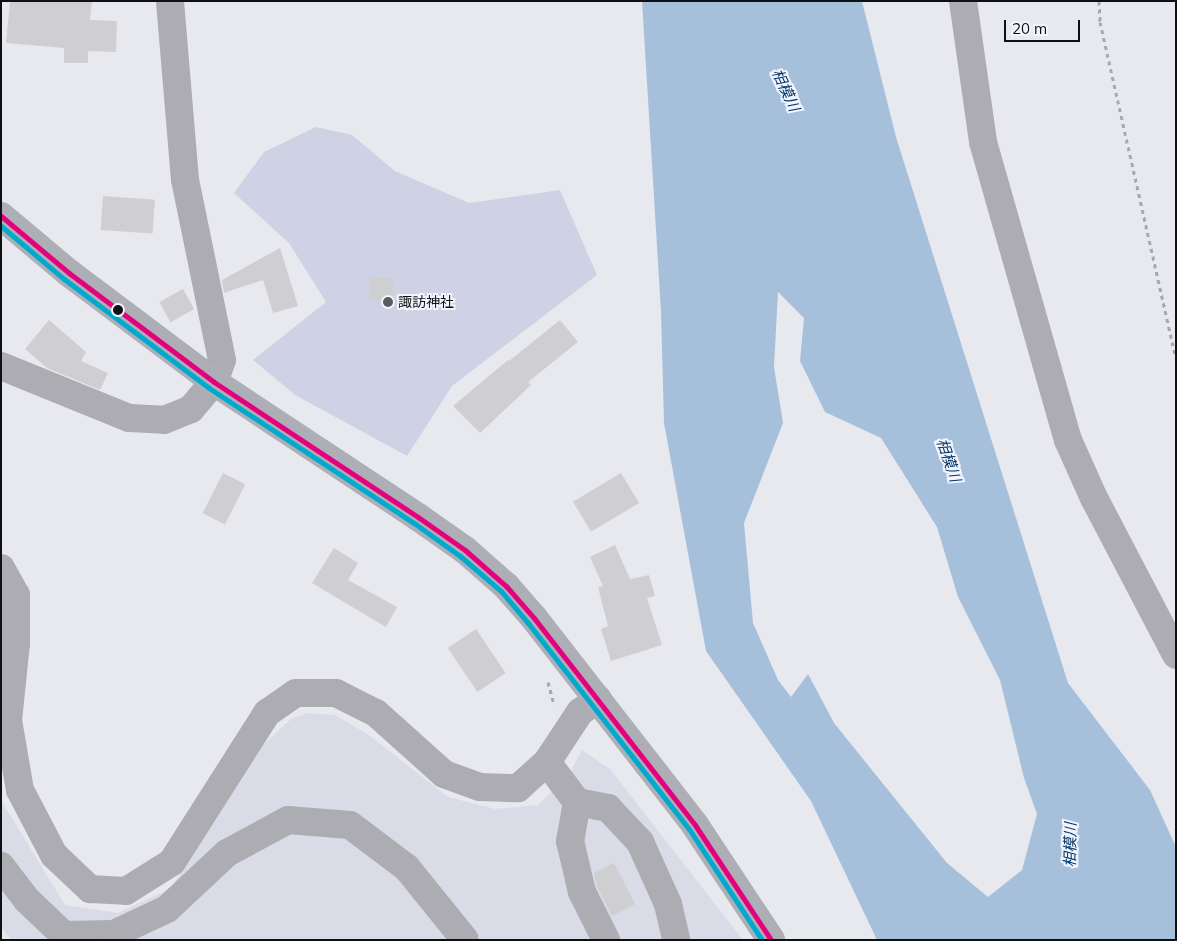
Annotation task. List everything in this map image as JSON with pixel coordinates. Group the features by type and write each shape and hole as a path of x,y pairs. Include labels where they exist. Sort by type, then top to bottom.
{"main road":[{"path":"1,216 69,273 214,382 465,550 506,586 598,699 696,825 771,940"}],"street":[{"path":"1,366 128,418 164,420 191,409 214,382 222,360 185,180 170,1"},
{"path":"963,1 983,142 1068,440 1094,498 1176,655"},
{"path":"1,568 16,595 16,643 8,720 20,790 54,855 90,889 126,891 172,862 267,713 296,693 336,693 376,713 444,774 480,787 518,788 547,762 580,712 598,699"},
{"path":"547,762 577,802 608,808 640,842 668,904 676,940"},
{"path":"577,802 570,841 582,892 606,940"},
{"path":"1,866 27,900 66,938 114,934 167,909 227,853 288,820 350,825 407,868 465,940"}],"path":[{"path":"1099,1 1100,22 1176,358"},
{"path":"546,674 555,707"}],"shaded area":[{"path":"316,127 352,135 395,171 469,203 560,190 597,275 452,386 407,456 295,395 253,360 326,302 289,243 234,193 264,152"},
{"path":"307,713 335,715 369,735 448,797 495,809 538,805 569,775 582,750 610,769 743,940 12,940 1,927 1,800 65,905 118,913 171,888 263,745 291,719"}],"water":[{"name":"相模川","path":"642,1 862,1 896,137 1068,683 1150,790 1176,847 1176,940 877,940 811,801 706,651 664,423 661,312","holes":["778,292 804,318 800,361 825,412 881,438 937,527 958,597 1000,680 1024,778 1037,814 1022,870 988,897 947,863 834,723 808,674 791,697 778,680 753,623 744,523 783,423 774,367"]}],"building":[{"path":"10,1 92,1 90,20 117,21 116,52 88,51 88,63 64,63 64,48 6,43"},
{"path":"103,196 155,200 153,234 101,230"},
{"path":"280,248 298,306 273,313 263,280 224,293 222,280"},
{"path":"370,277 394,278 393,301 369,300"},
{"path":"183,289 194,309 171,322 159,302"},
{"path":"49,320 86,352 81,361 108,373 100,390 47,368 25,349"},
{"path":"560,320 578,342 528,382 531,385 480,433 453,406"},
{"path":"223,473 245,484 225,524 203,513"},
{"path":"621,473 639,503 591,532 573,502"},
{"path":"615,545 630,579 649,575 655,596 647,598 662,645 611,661 601,629 608,626 598,587 603,586 590,557"},
{"path":"334,548 358,563 348,580 397,607 386,627 312,583"},
{"path":"476,629 506,673 477,692 448,648"},
{"path":"614,863 635,904 612,916 597,887 594,873"}],"transit line":[{"path":"1,216 69,273 214,382 418,517 465,550 506,586 534,618 695,825 771,940"},
{"path":"1,226 64,279 209,388 414,523 460,556 501,591 689,829 762,940"}],"place":[{"name":"諏訪神社","path":"388,302"}]}
